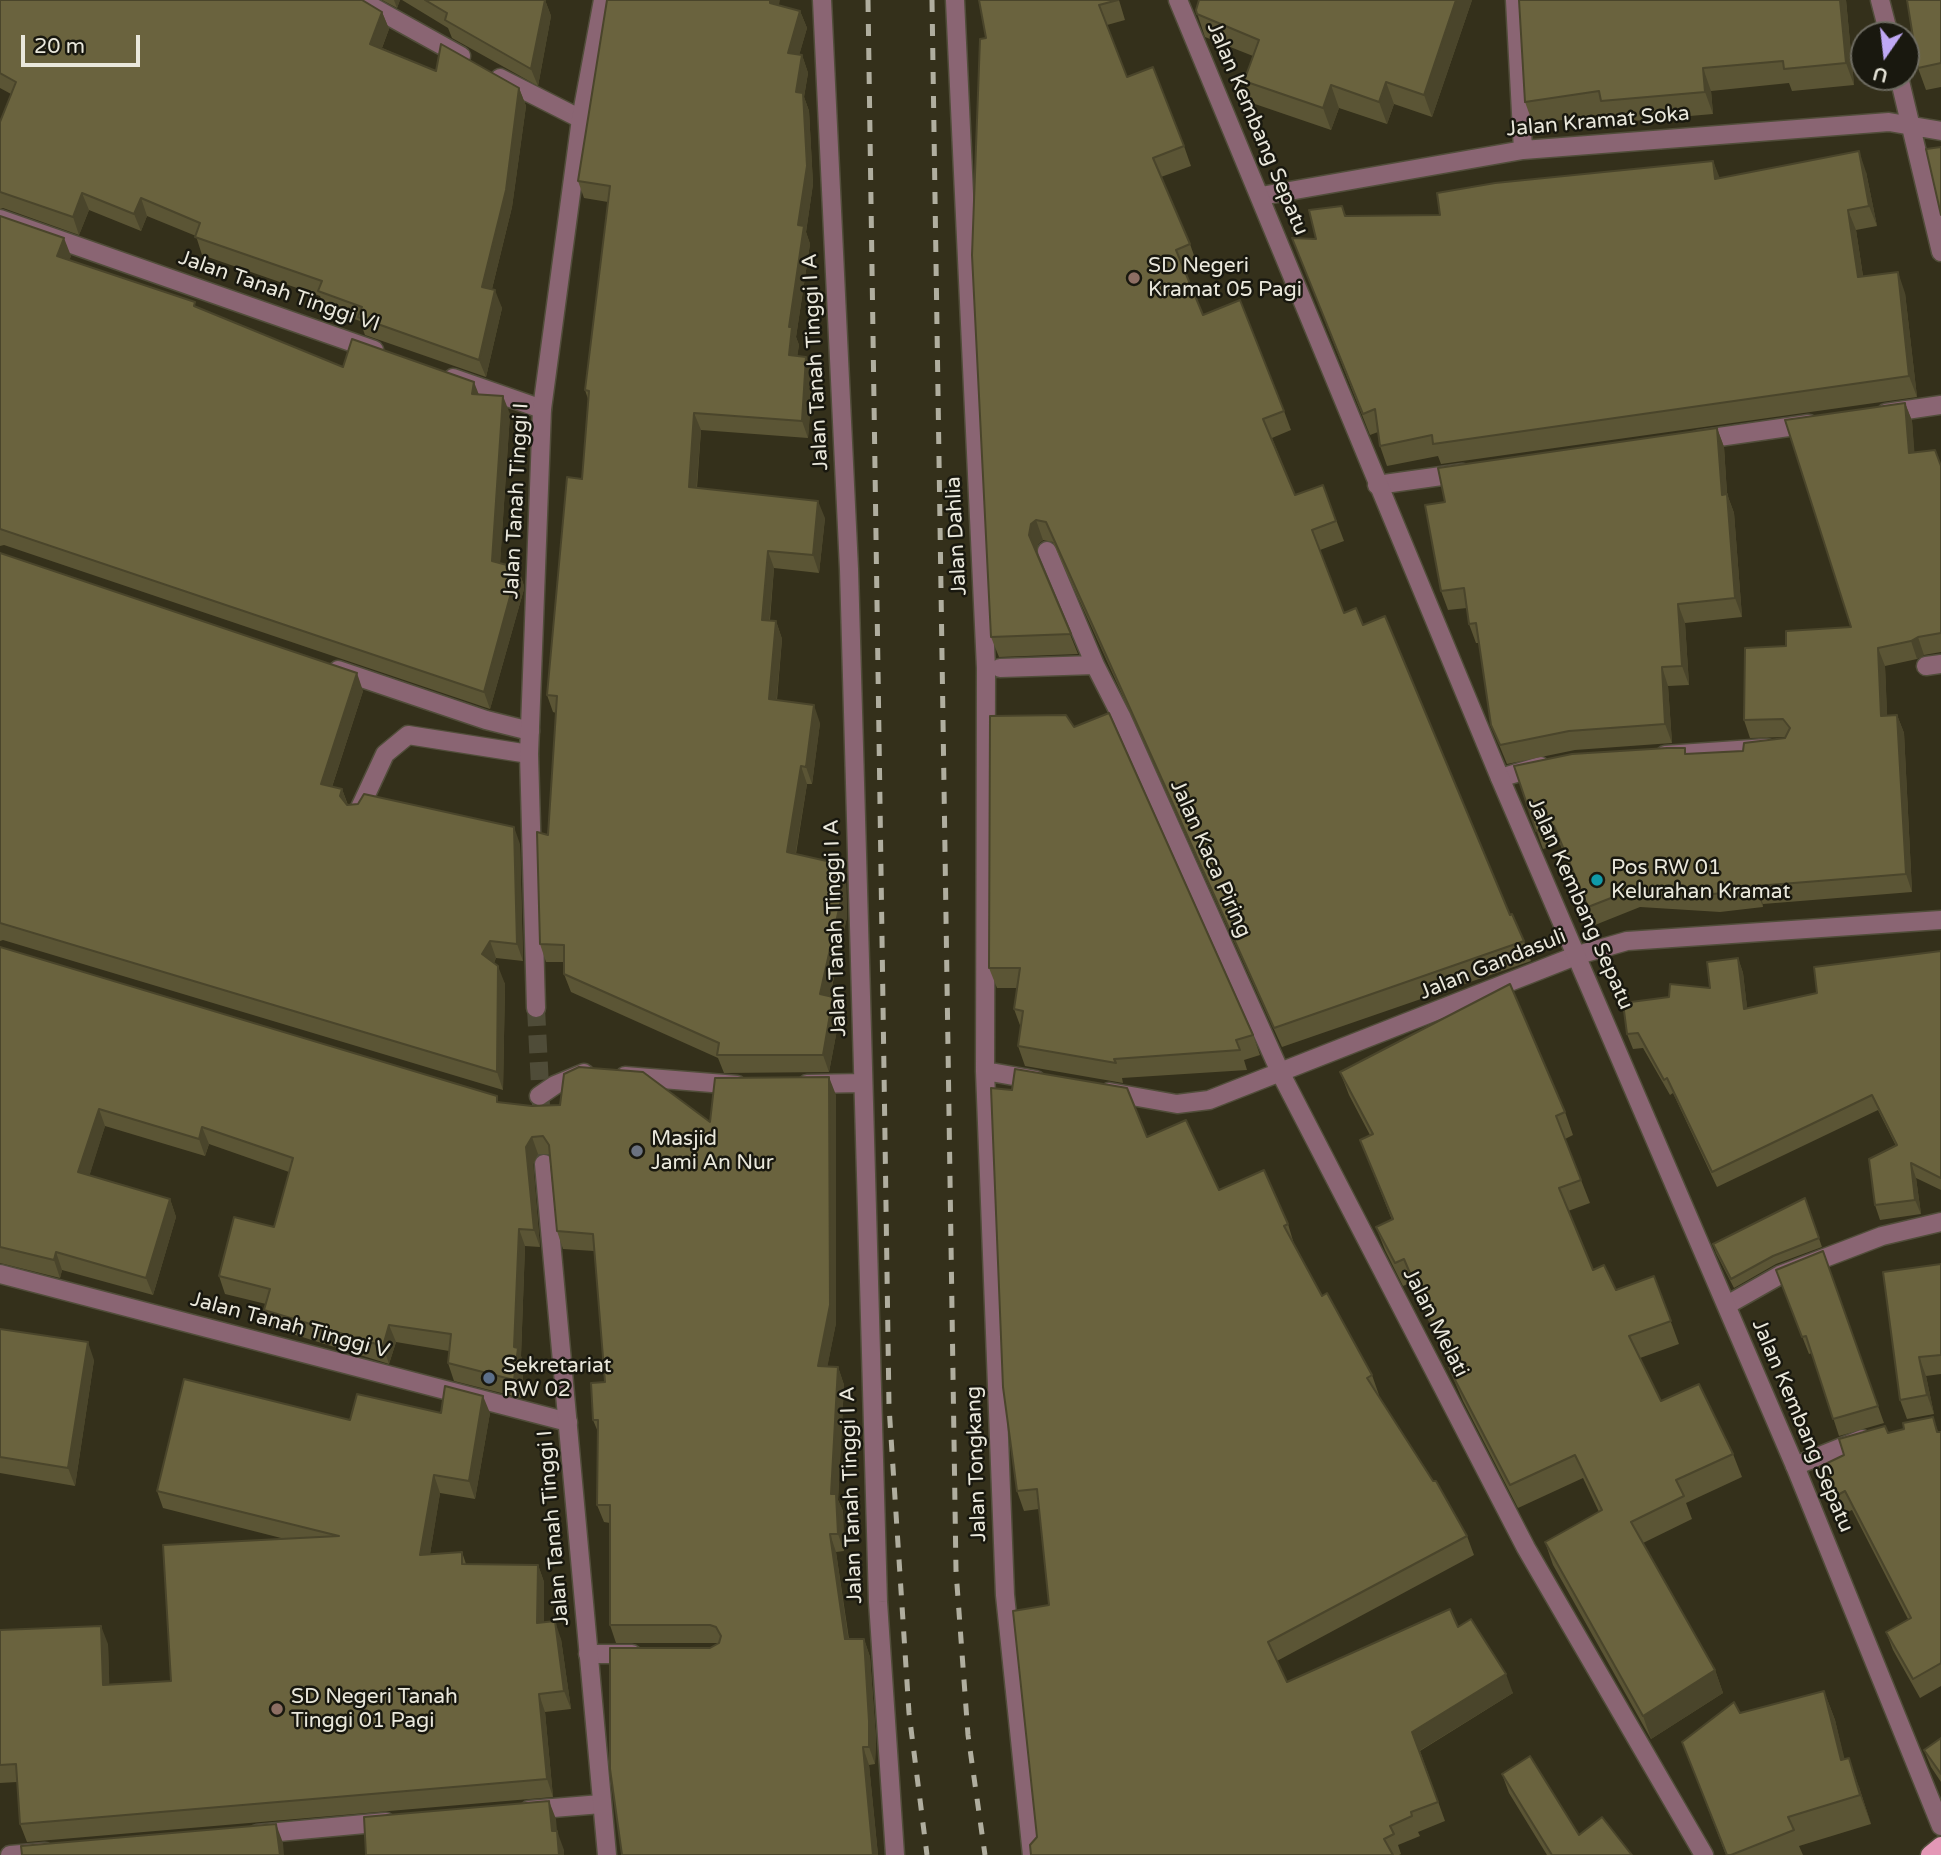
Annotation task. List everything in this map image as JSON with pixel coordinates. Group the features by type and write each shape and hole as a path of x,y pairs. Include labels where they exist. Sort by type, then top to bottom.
{"main road":[{"path":"1930,1855 1941,1846"}],"street":[{"path":"360,0 551,106 581,119"},
{"name":"Jalan Tanah Tinggi I","path":"536,1008 529,754 542,409 581,119 603,0"},
{"name":"Jalan Tanah Tinggi I A","path":"822,0 849,569 878,1602 895,1855"},
{"name":"Jalan Dahlia","path":"955,0 986,668 985,1071"},
{"name":"Jalan Kembang Sepatu","path":"1178,0 1500,778 1795,1466 1941,1826"},
{"path":"1515,0 1523,150"},
{"path":"1880,0 1885,21"},
{"path":"1902,91 1941,252"},
{"name":"Jalan Kramat Soka","path":"1261,196 1523,150 1889,122 1941,131"},
{"name":"Jalan Tanah Tinggi VI","path":"0,219 387,355"},
{"path":"439,373 542,409"},
{"path":"1872,415 1941,405"},
{"path":"1680,442 1831,421"},
{"path":"1377,485 1487,470"},
{"name":"Jalan Kaca Piring","path":"1047,551 1095,665 1121,716 1281,1074"},
{"path":"315,663 486,720 530,731"},
{"path":"1000,668 1095,665"},
{"path":"358,812 385,754 408,735 529,754"},
{"path":"1647,757 1785,747"},
{"path":"1500,778 1537,767 1564,763"},
{"name":"Jalan Gandasuli","path":"1281,1074 1578,955 1627,941 1941,920"},
{"path":"985,1071 1053,1083"},
{"name":"Jalan Tongkang","path":"985,1071 1004,1595 1032,1855"},
{"path":"536,1106 555,1085 584,1073 760,1085"},
{"path":"1094,1090 1177,1104 1209,1100 1281,1074"},
{"name":"Jalan Melati","path":"1281,1074 1526,1548 1704,1855"},
{"path":"786,1084 863,1083"},
{"name":"Jalan Tanah Tinggi I","path":"544,1164 607,1855"},
{"path":"1727,1305 1780,1275 1882,1236 1941,1222"},
{"name":"Jalan Tanah Tinggi V","path":"0,1274 568,1422"},
{"path":"1795,1466 1846,1444 1878,1436"},
{"path":"588,1654 651,1654"},
{"path":"515,1811 601,1804"},
{"path":"242,1835 405,1821"},
{"path":"10,1855 64,1850"}],"building":[{"path":"0,0 362,0 382,12 370,44 436,71 441,44 519,88 506,190 482,287 495,290 479,360 358,317 362,307 318,291 322,281 195,237 200,223 141,198 134,214 82,193 73,217 0,192 0,122 16,82 0,73"},
{"path":"425,0 545,0 531,69 445,20 447,13"},
{"path":"607,0 770,0 770,3 800,11 788,53 802,55 796,92 803,93 807,166 798,225 804,226 789,327 792,327 789,355 806,357 802,421 694,413 689,487 818,501 813,555 768,551 762,620 776,621 769,699 814,705 806,767 801,766 787,852 840,864 841,900 820,994 833,997 823,1055 717,1055 719,1043 564,974 564,945 540,944 537,832 548,835 557,696 547,695 567,477 582,479 589,391 585,390 610,186 578,181"},
{"path":"979,0 1118,0 1099,5 1127,77 1153,67 1184,146 1153,158 1190,244 1176,250 1203,315 1240,300 1284,411 1263,419 1295,495 1323,485 1336,521 1312,530 1344,613 1356,608 1363,625 1385,616 1510,915 1512,914 1524,941 1274,1028 1046,522 1036,520 1031,524 1029,535 1071,634 991,637 972,255 980,39 986,38"},
{"path":"1199,0 1456,0 1424,95 1386,82 1379,102 1331,85 1323,108 1244,81 1259,40 1197,14"},
{"path":"1519,0 1840,0 1846,63 1784,69 1783,61 1703,68 1705,92 1601,101 1599,91 1525,102"},
{"path":"1907,0 1941,0 1941,63 1920,68 1920,21 1910,21"},
{"path":"1941,147 1941,215 1926,149"},
{"path":"1859,151 1869,206 1848,210 1858,277 1898,272 1909,376 1433,444 1432,435 1380,446 1375,409 1363,414 1292,238 1316,239 1309,210 1342,206 1345,216 1440,215 1437,193 1495,183 1713,161 1715,179"},
{"path":"0,216 64,238 57,256 195,302 194,306 343,367 352,339 474,382 472,394 503,396 492,561 518,568 484,692 0,529"},
{"path":"1905,403 1909,453 1935,450 1941,466 1941,633 1878,648 1881,716 1897,715 1906,874 1756,886 1756,889 1713,894 1634,889 1588,907 1554,826 1536,831 1514,766 1572,754 1667,748 1685,748 1685,754 1743,751 1744,743 1785,738 1790,728 1783,719 1744,720 1745,648 1786,646 1786,631 1851,627 1785,420"},
{"path":"1717,428 1722,495 1727,494 1735,598 1678,604 1682,666 1662,667 1665,724 1569,731 1500,745 1491,725 1476,623 1469,624 1464,588 1441,591 1425,505 1445,502 1438,468"},
{"path":"0,553 357,673 321,784 342,789 340,796 347,805 358,804 364,794 514,827 517,944 490,941 482,954 498,966 497,1072 0,923"},
{"path":"1109,713 1253,1035 1236,1040 1240,1050 1114,1059 1116,1063 1018,1046 1023,1011 1014,1009 1020,968 989,968 990,716 1066,715 1074,727"},
{"path":"0,947 497,1096 497,1102 532,1106 560,1105 564,1074 579,1067 643,1072 710,1122 715,1078 829,1077 830,1305 818,1366 838,1367 831,1494 836,1494 838,1534 830,1534 845,1639 864,1639 869,1747 863,1747 873,1855 622,1855 610,1769 610,1648 710,1648 719,1643 721,1636 716,1627 710,1625 610,1625 610,1505 597,1505 598,1420 593,1420 591,1383 605,1382 593,1234 557,1231 549,1145 543,1136 532,1137 526,1147 534,1230 519,1229 514,1347 518,1348 514,1380 448,1363 451,1334 389,1325 383,1346 264,1310 270,1289 219,1276 234,1217 274,1227 293,1158 202,1127 199,1139 99,1109 78,1172 170,1199 146,1278 56,1252 54,1260 0,1247"},
{"path":"1941,951 1941,1178 1911,1163 1915,1200 1875,1205 1869,1159 1897,1145 1872,1095 1712,1172 1667,1078 1664,1080 1638,1033 1627,1034 1623,1003 1669,997 1670,984 1710,988 1707,962 1738,958 1744,1009 1817,993 1814,967"},
{"path":"1510,984 1565,1112 1556,1116 1581,1180 1559,1188 1593,1270 1604,1265 1616,1290 1654,1276 1671,1321 1629,1336 1661,1401 1699,1384 1733,1454 1676,1480 1684,1496 1631,1522 1715,1670 1643,1716 1545,1542 1602,1510 1575,1455 1510,1485 1454,1378 1404,1259 1395,1263 1376,1227 1393,1219 1360,1140 1373,1134 1340,1072"},
{"path":"1015,1069 1127,1088 1147,1137 1186,1120 1219,1190 1264,1170 1288,1224 1284,1226 1322,1296 1327,1293 1372,1375 1367,1378 1433,1481 1436,1481 1467,1536 1268,1642 1287,1682 1450,1609 1458,1627 1471,1619 1506,1674 1412,1732 1438,1802 1411,1812 1412,1816 1390,1826 1394,1834 1384,1839 1393,1855 1031,1855 1030,1845 1037,1837 1013,1611 1049,1605 1037,1489 1017,1491 1003,1387 991,1088 1012,1090"},
{"path":"1805,1198 1819,1238 1773,1256 1731,1279 1713,1244"},
{"path":"1823,1251 1878,1406 1833,1419 1806,1336 1802,1337 1776,1270"},
{"path":"1941,1264 1941,1355 1919,1357 1927,1395 1900,1400 1883,1272"},
{"path":"0,1329 88,1342 68,1468 0,1457"},
{"path":"184,1379 350,1420 357,1394 441,1413 445,1386 483,1396 469,1481 434,1475 420,1555 462,1552 462,1564 538,1565 537,1623 555,1621 564,1691 539,1694 547,1779 20,1824 16,1764 0,1765 0,1630 101,1626 103,1685 171,1681 163,1545 339,1536 157,1491"},
{"path":"1933,1417 1937,1432 1941,1432 1941,1663 1913,1679 1886,1632 1911,1618 1845,1491 1834,1497 1819,1467 1844,1455 1839,1439 1885,1426 1888,1433 1904,1429 1903,1423"},
{"path":"1824,1691 1841,1760 1849,1758 1860,1795 1788,1817 1794,1830 1727,1855 1682,1742 1734,1702 1740,1713"},
{"path":"1941,1738 1941,1774 1924,1750"},
{"path":"1530,1756 1579,1835 1602,1817 1632,1855 1552,1855 1502,1774"},
{"path":"549,1801 552,1831 557,1831 559,1855 366,1855 364,1817"},
{"path":"276,1824 280,1855 22,1855 21,1846"}],"tunnel":[{"path":"536,1008 544,1164"}],"railway":[{"path":"868,0 889,1406 909,1713 927,1855"},
{"path":"932,0 956,1571 968,1735 985,1855"}],"place":[{"name":"SD Negeri Kramat 05 Pagi","path":"1134,278"},
{"name":"Pos RW 01 Kelurahan Kramat","path":"1597,880"},
{"name":"Masjid Jami An Nur","path":"637,1151"},
{"name":"Sekretariat RW 02","path":"489,1378"},
{"name":"SD Negeri Tanah Tinggi 01 Pagi","path":"277,1709"}]}
